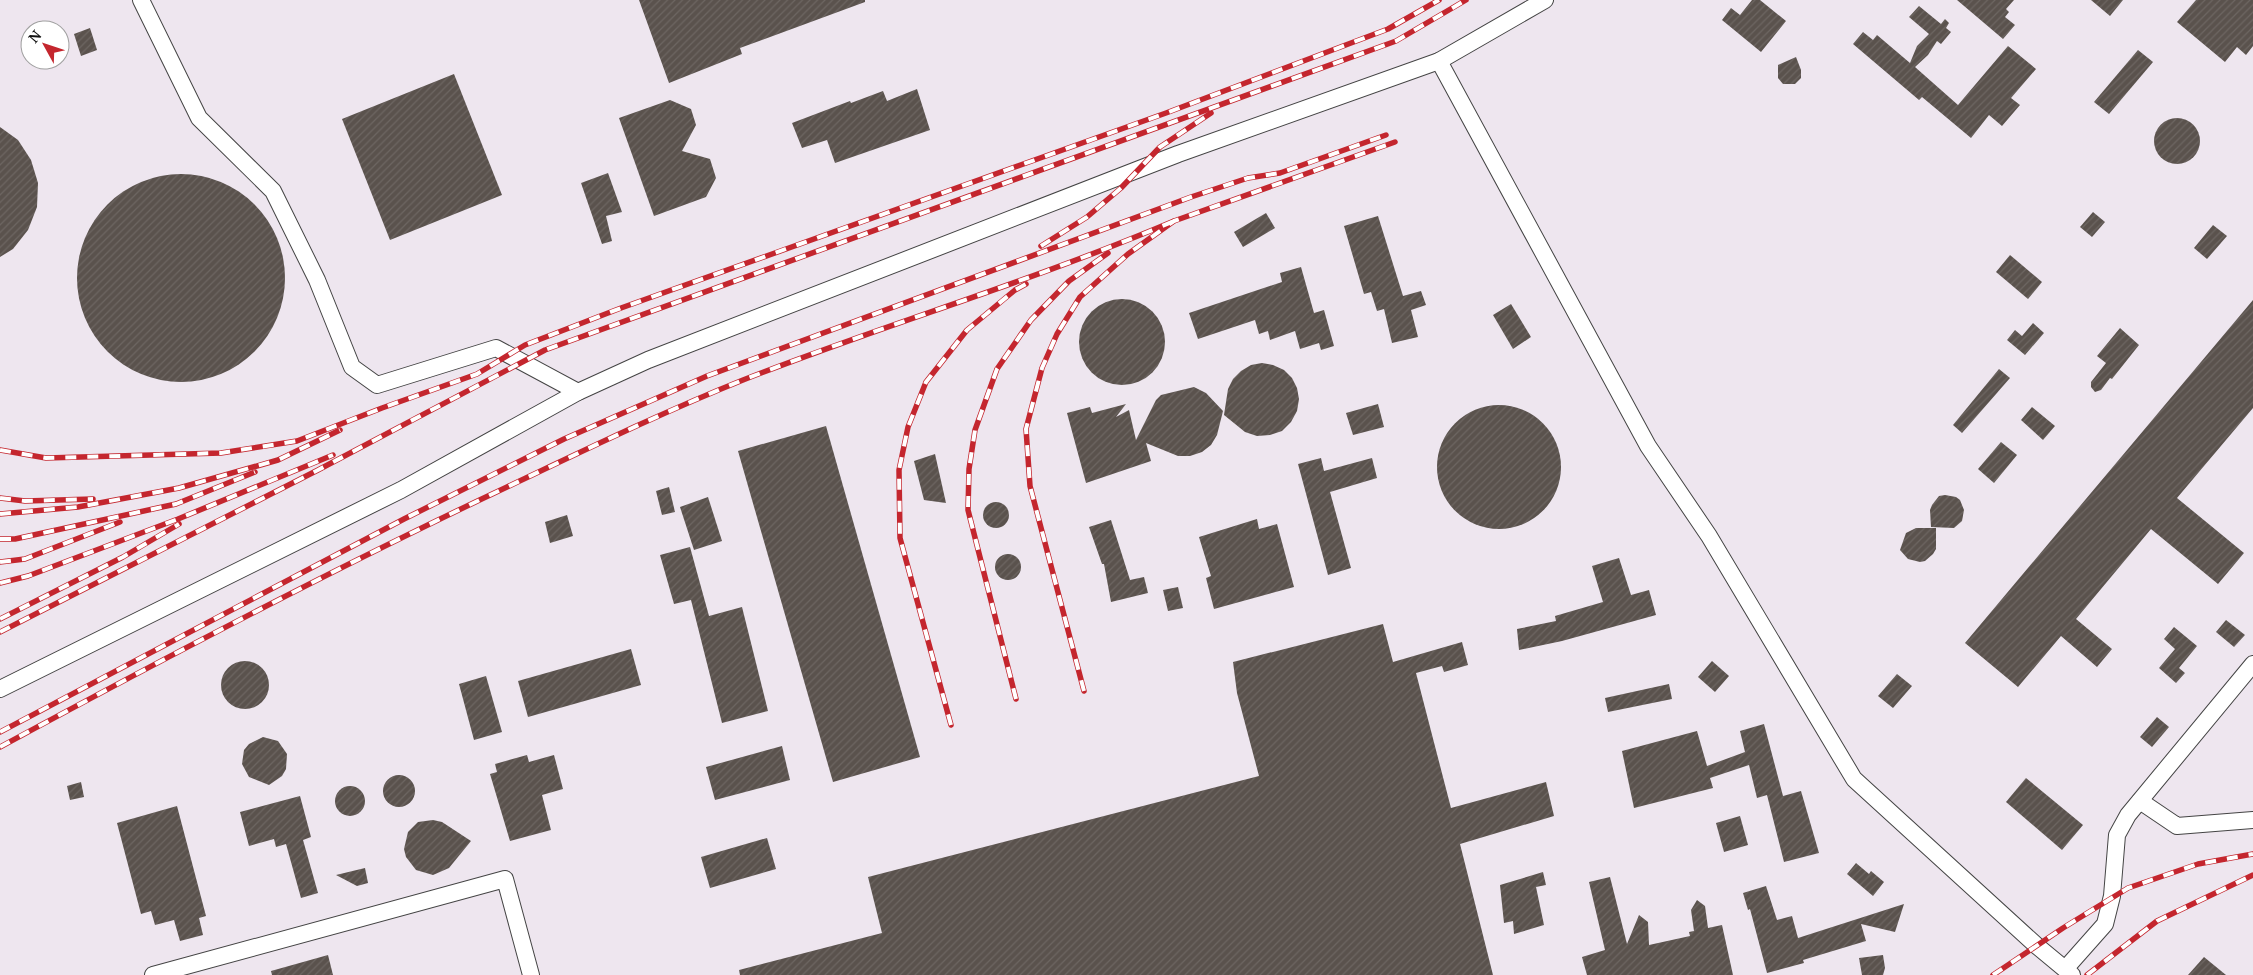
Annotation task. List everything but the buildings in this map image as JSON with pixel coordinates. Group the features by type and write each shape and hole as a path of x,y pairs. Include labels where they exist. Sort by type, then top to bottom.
{"lane":[{"path":"141,0 199,118 273,191 317,280 352,367 377,385 496,348 578,392"},
{"path":"0,689 392,494 578,392 648,360 1146,166 1439,61 1545,0"},
{"path":"1439,61 1648,446 1709,536 1854,779 2037,946 2069,972 2105,924 2112,896 2117,835 2128,814 2253,664"},
{"path":"2140,801 2177,826 2253,820"},
{"path":"153,975 505,879 531,975"}],"shaded area":[{"path":"0,0 2253,0 2253,975 0,975"}],"railway":[{"path":"0,450 46,458 221,453 297,441 477,374 525,345 621,308 1166,113 1388,29 1439,0"},
{"path":"0,632 318,470 545,350 1396,41 1466,0"},
{"path":"1041,246 1087,217 1121,188 1160,147 1211,113"},
{"path":"0,732 404,519 564,439 707,376 1191,197 1248,178 1280,173 1386,135"},
{"path":"1084,691 1030,486 1026,429 1042,368 1057,334 1080,297 1128,254 1174,221 1395,142"},
{"path":"0,747 315,581 654,418 743,380 1013,283 1174,221"},
{"path":"1016,699 968,510 969,469 975,430 997,369 1031,320 1069,281 1108,253"},
{"path":"951,725 900,538 899,470 908,427 926,382 967,330 1015,290 1026,284"},
{"path":"0,514 78,507 179,488 278,460 340,430"},
{"path":"0,583 28,576 178,519 333,455"},
{"path":"0,539 15,539 176,504 255,472"},
{"path":"0,498 25,501 93,499"},
{"path":"0,562 25,559 120,522"},
{"path":"0,619 123,557 179,524"},
{"path":"1993,975 2063,928 2128,888 2198,864 2253,854"},
{"path":"2087,975 2157,921 2253,875"}]}
